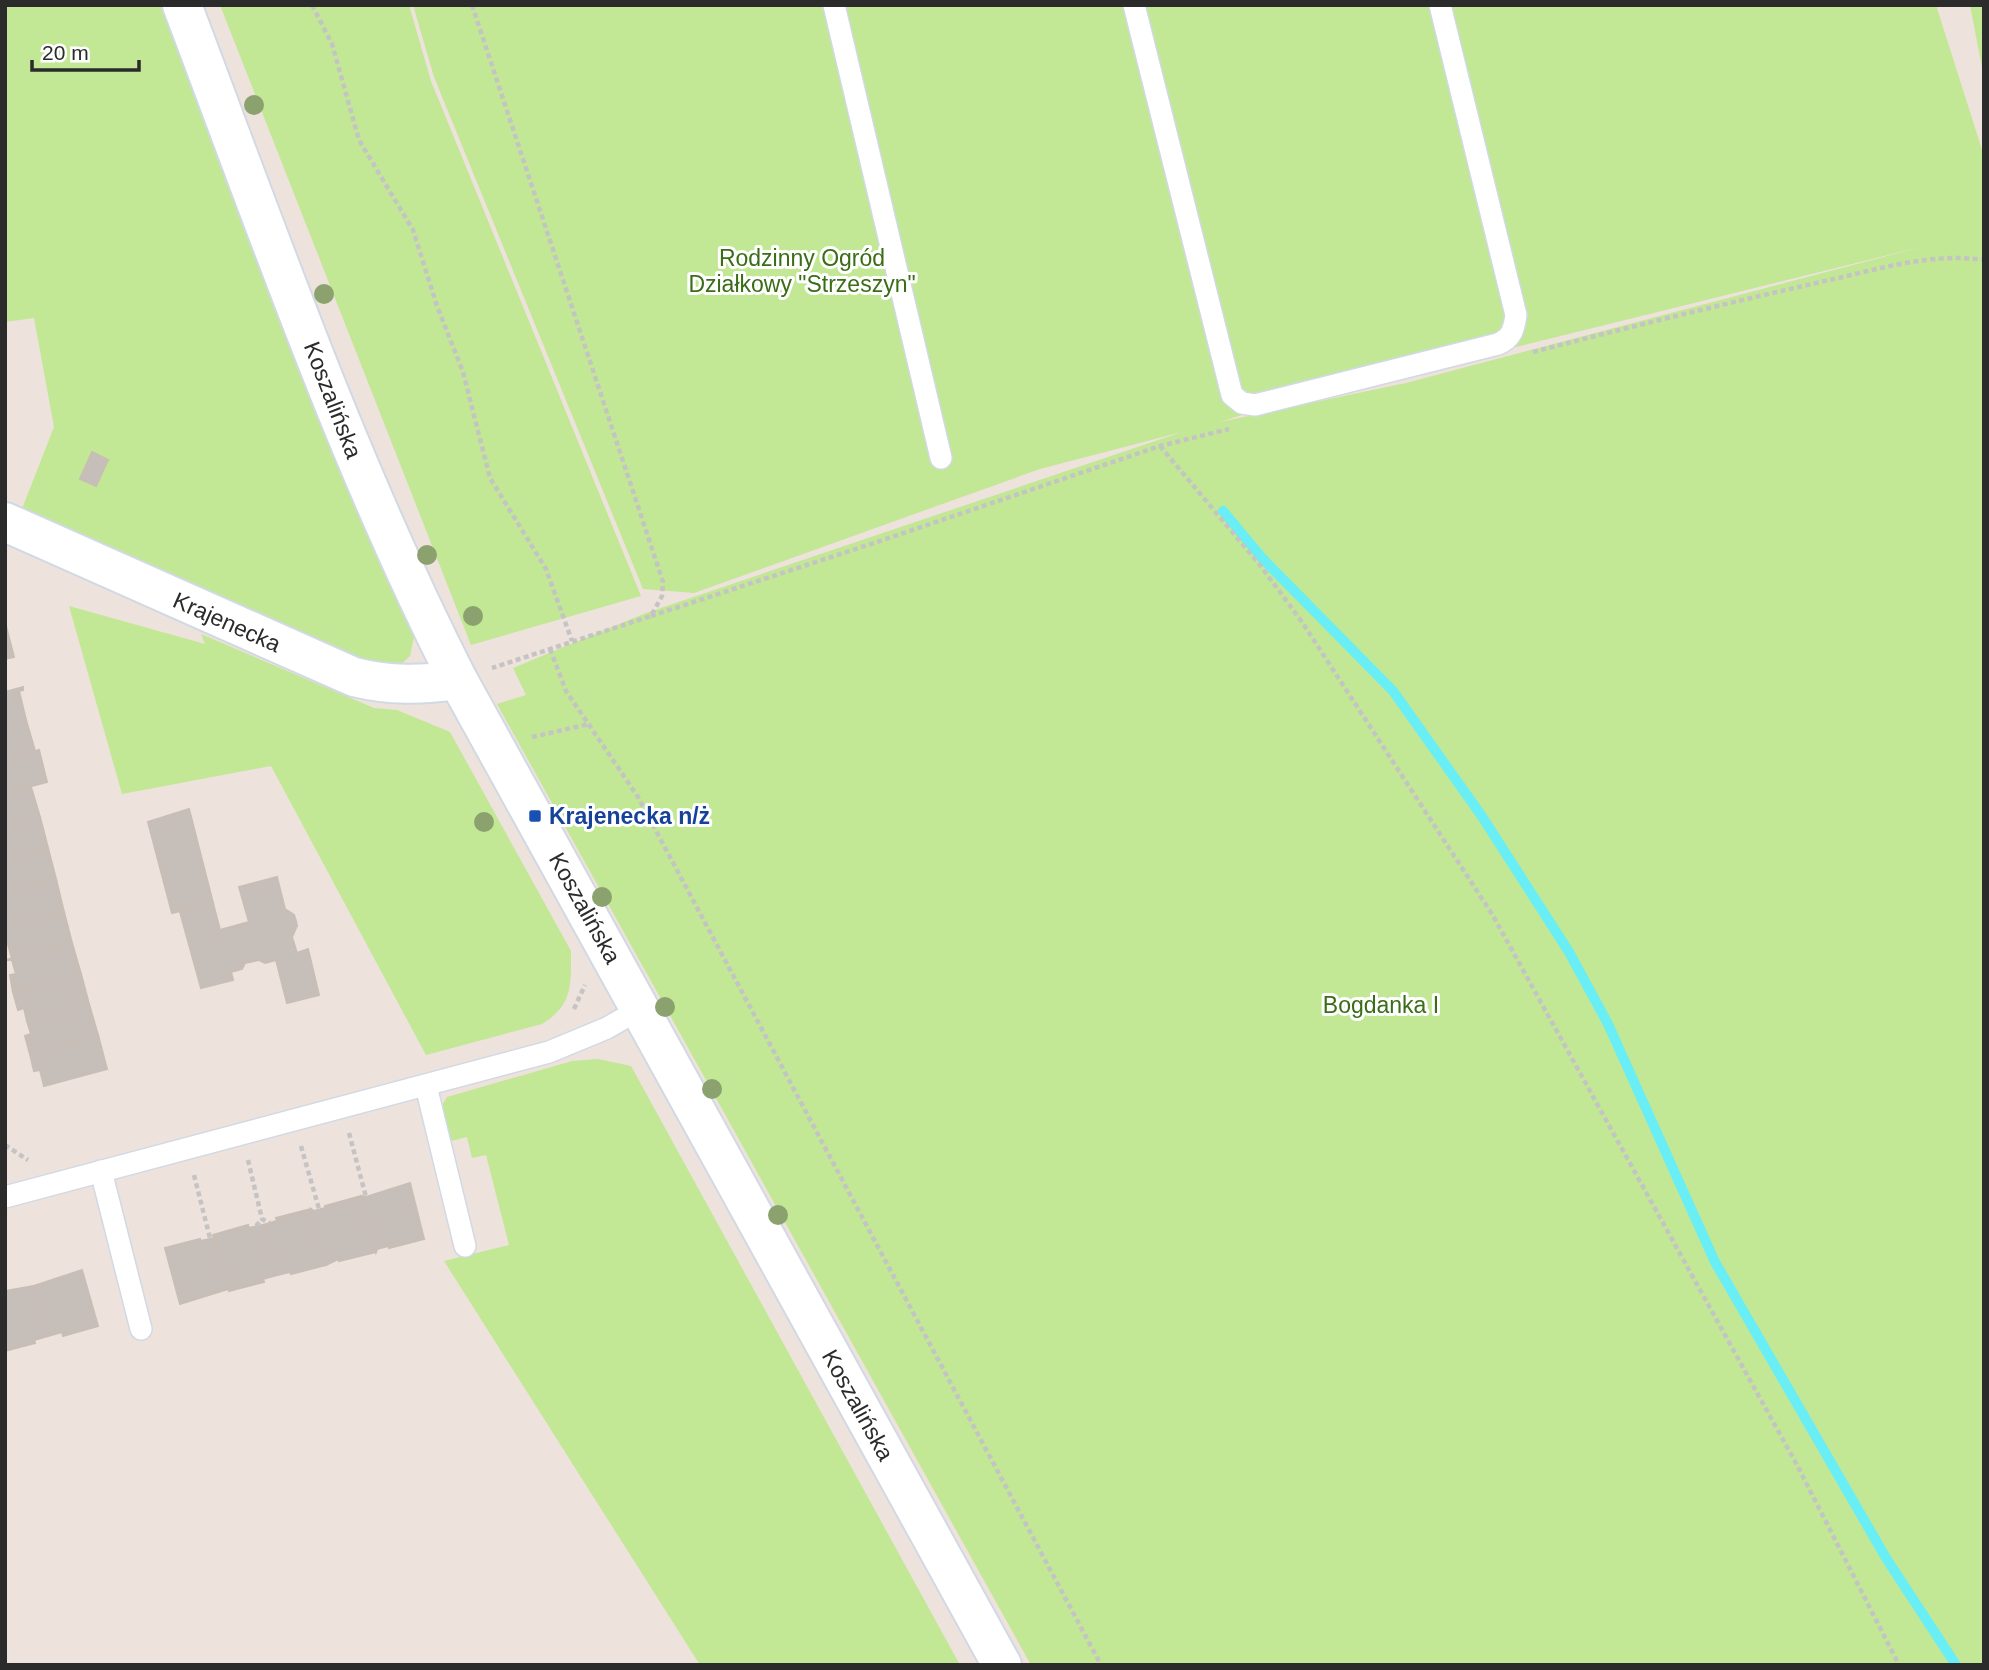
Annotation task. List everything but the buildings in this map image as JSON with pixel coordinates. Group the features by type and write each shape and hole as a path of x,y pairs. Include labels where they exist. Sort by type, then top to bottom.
{"street":[{"name":"Koszalińska","path":"182,5 352,449 418,602 458,680 1002,1665"},
{"name":"Krajenecka","path":"5,522 354,677 396,685 458,680"}],"lane":[{"path":"834,5 941,458"},
{"path":"1134,5 1232,395 1242,403 1255,405 1498,344 1508,340 1514,328 1516,316 1440,5"},
{"path":"5,1197 550,1052 607,1028 640,1009"},
{"path":"426,1086 465,1246"},
{"path":"101,1171 141,1329"}],"path":[{"path":"312,5 332,44 359,140 413,230 437,306 463,372 491,478 547,569 572,642"},
{"path":"458,680 651,615 662,596 663,582 472,5"},
{"path":"1160,446 1260,565 1295,613 1492,914 1797,1465 1899,1665"},
{"path":"550,649 566,691 638,797 1101,1665"},
{"path":"528,737 589,724"},
{"path":"570,1014 585,987 584,979"},
{"path":"348,1131 366,1197"},
{"path":"300,1143 319,1209"},
{"path":"247,1157 262,1219 270,1223"},
{"path":"193,1172 210,1238"},
{"path":"256,1226 262,1219"}],"green space":[{"path":"5,5 166,5 415,632 410,656 395,670 378,669 20,514 54,427 34,318 5,322"},
{"path":"220,5 409,5 431,81 641,596 471,645"},
{"name":"Bogdanka I","path":"413,5 1936,5 1984,156 1984,1665 1031,1665 497,704 526,695 513,668 646,613 1182,432 1040,469 694,593 643,589 434,77","holes":["1925,246 1406,383 1220,422"]},
{"path":"1970,5 1984,5 1984,78"},
{"path":"69,606 205,644 201,634 374,708 397,710 450,732 571,951 570,984 560,1009 542,1024 426,1055 271,766 122,794"},
{"path":"598,1059 631,1066 960,1665 700,1665 444,1261 509,1245 486,1155 472,1158 467,1137 451,1141 441,1107 447,1097 572,1061"}],"waterway":[{"path":"1223,511 1262,558 1393,691 1481,815 1569,952 1608,1024 1715,1262 1886,1558 1956,1665"}],"place":[{"name":"Krajenecka n/ż","path":"535,816"}],"park label":[{"name":"Rodzinny Ogród Działkowy \"Strzeszyn\"","path":"802,271"}]}
